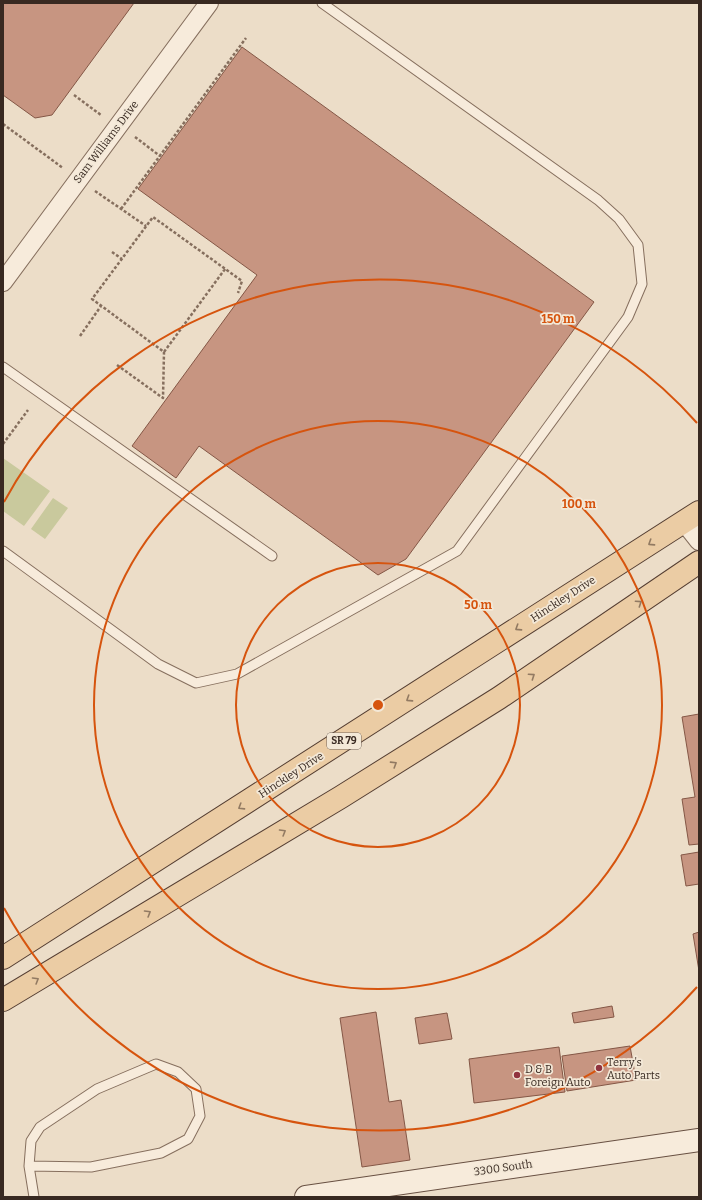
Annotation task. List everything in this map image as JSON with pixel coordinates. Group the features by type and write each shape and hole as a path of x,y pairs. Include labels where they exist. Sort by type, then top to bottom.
{"main road":[{"name":"Hinckley Drive","path":"3,958 692,517"},
{"path":"3,1000 341,796 499,698 699,562"}],"street":[{"name":"Sam Williams Drive","path":"3,282 209,3"},
{"path":"692,517 699,540"},
{"name":"3300 South","path":"306,1197 699,1141"}],"lane":[{"path":"3,551 158,664 196,683 237,674 457,551 628,318 642,284 638,245 619,219 598,200 322,3"},
{"path":"3,367 272,556"},
{"path":"29,1166 91,1167 161,1153 188,1139 200,1116 196,1089 178,1072 156,1064 97,1088 40,1127 31,1141 29,1166 34,1197"}],"path":[{"path":"121,209 246,38"},
{"path":"74,95 101,115"},
{"path":"3,124 63,168"},
{"path":"135,137 160,156"},
{"path":"95,191 146,226"},
{"path":"164,352 92,299 153,217 242,281 238,293"},
{"path":"112,252 122,259"},
{"path":"117,365 163,398 164,352 225,269"},
{"path":"80,336 101,306"},
{"path":"3,444 28,410"}],"green space":[{"path":"3,458 50,491 24,526 3,511"},
{"path":"53,498 68,508 45,539 31,529"}],"building":[{"path":"3,3 134,3 52,115 35,118 3,95"},
{"path":"242,47 594,302 406,559 378,575 199,446 176,478 132,446 257,275 138,189"},
{"path":"699,714 699,844 689,845 682,799 695,797 682,717"},
{"path":"699,852 699,884 686,886 681,855"},
{"path":"699,932 699,971 693,934"},
{"path":"612,1006 614,1017 574,1023 572,1013"},
{"path":"376,1012 389,1102 401,1100 410,1160 362,1167 340,1018"},
{"path":"447,1013 452,1039 419,1044 415,1018"},
{"name":"Terry's Auto Parts","path":"630,1046 636,1080 567,1091 562,1056"},
{"name":"D & B Foreign Auto","path":"559,1047 565,1092 474,1103 469,1059"}],"place":[{"name":"Terry's Auto Parts","path":"599,1068"},
{"name":"D & B Foreign Auto","path":"517,1075"}]}
